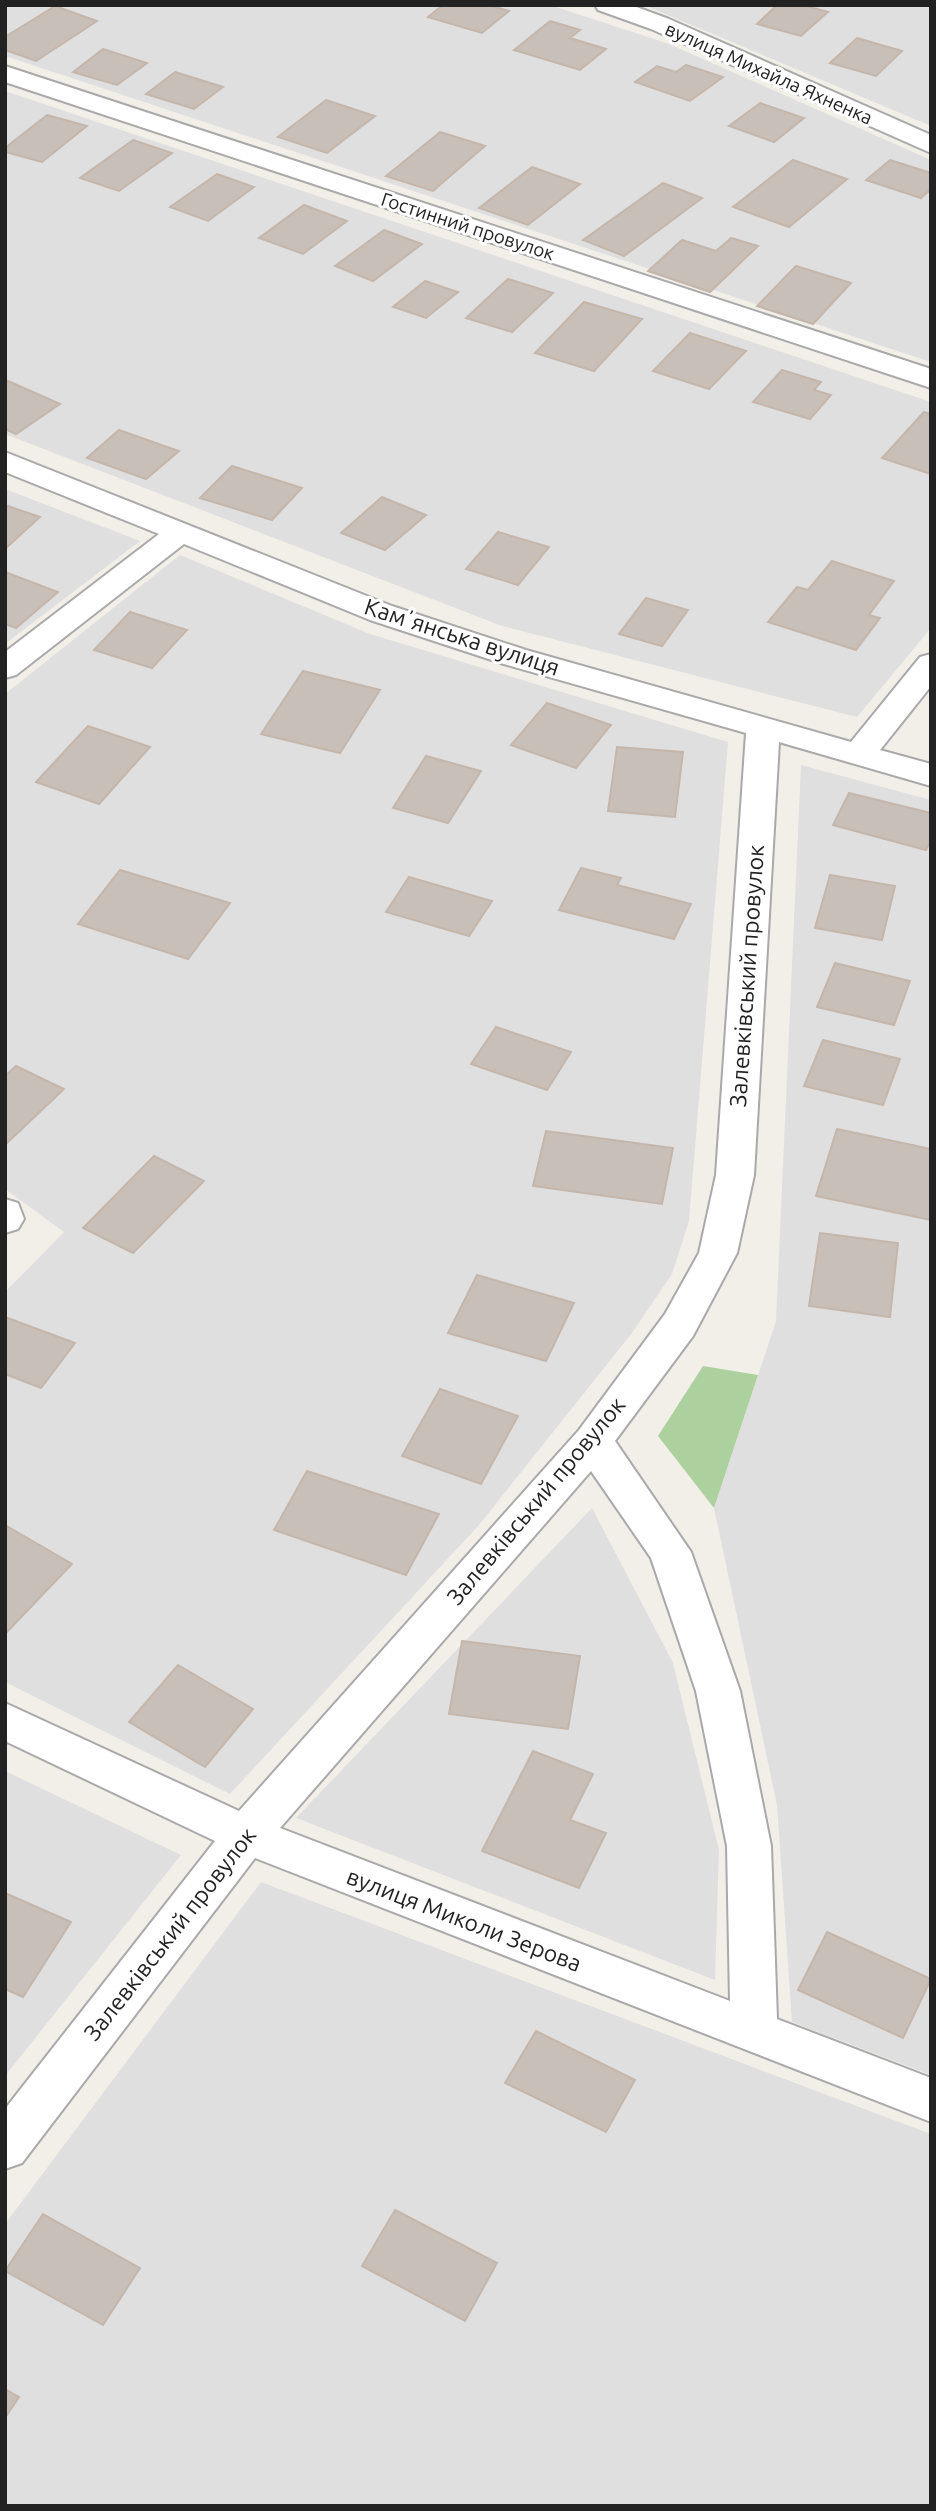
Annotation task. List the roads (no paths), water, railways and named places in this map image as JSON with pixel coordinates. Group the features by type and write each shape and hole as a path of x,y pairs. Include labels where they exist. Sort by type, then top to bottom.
{"street":[{"name":"вулиця Михайла Яхненка","path":"607,5 660,24 931,145"},
{"name":"Гостинний провулок","path":"5,74 931,379"},
{"name":"Камʼянська вулиця","path":"5,461 381,613 514,657 931,775"},
{"path":"5,668 181,532"},
{"path":"857,756 931,664"},
{"name":"Залевківський провулок","path":"5,2147 246,1835 593,1441 679,1325 718,1253 735,1175 763,728"},
{"path":"5,1213 5,1220"},
{"path":"593,1441 670,1552 718,1690 749,1846 754,2033"},
{"name":"вулиця Миколи Зерова","path":"5,1721 246,1835 931,2100"}]}
